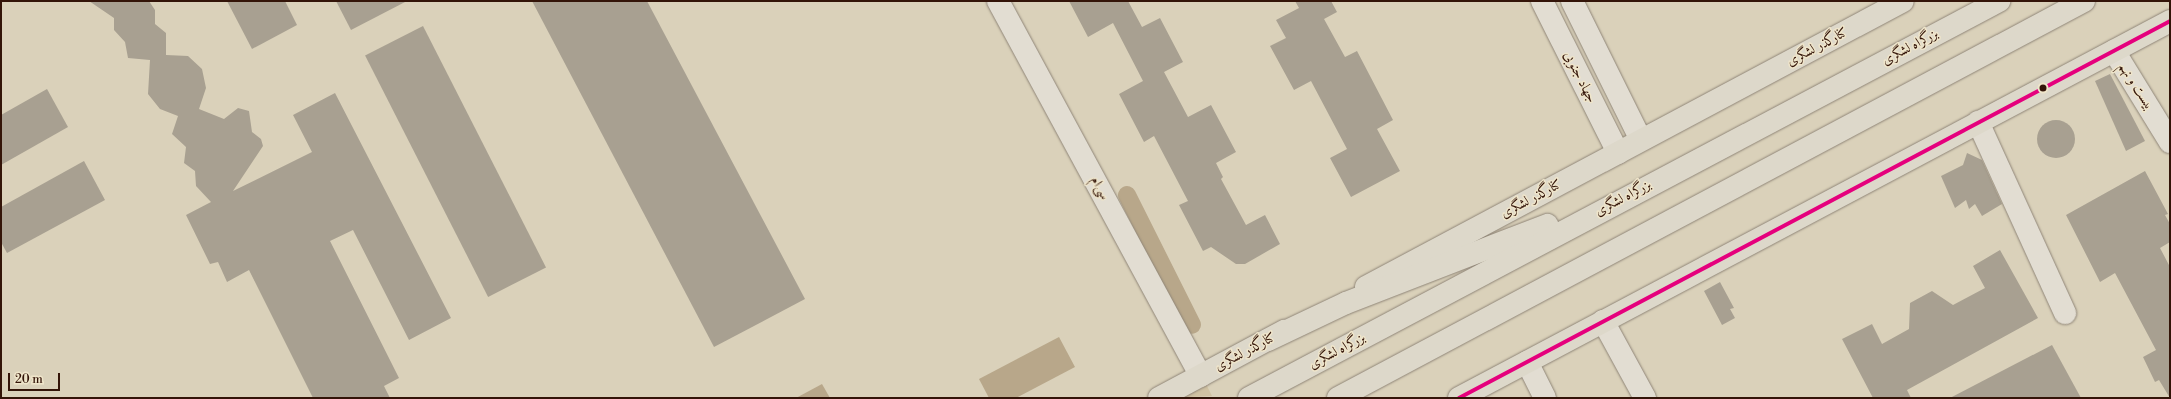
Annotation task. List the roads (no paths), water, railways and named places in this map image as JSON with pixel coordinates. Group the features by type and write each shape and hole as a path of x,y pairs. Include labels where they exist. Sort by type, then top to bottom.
{"main road":[{"name":"کنارگذر لشگری","path":"1158,398 1903,1"},
{"name":"بزرگراه لشگری","path":"1249,398 1640,189 1999,1"},
{"path":"1338,398 2084,1"},
{"path":"1459,398 2170,20"},
{"path":"1268,340 1346,303 1640,189"}],"street":[{"name":"سی‌ام","path":"998,1 1201,376"},
{"name":"جهاد جنوبی","path":"1542,1 1618,153"},
{"name":"جهاد جنوبی","path":"1572,1 1641,140"},
{"name":"بیست و نهم","path":"2114,50 2170,142"},
{"path":"1978,122 2064,313"},
{"path":"1603,321 1644,398"},
{"path":"1527,362 1545,398"}],"waterway":[{"path":"1127,195 1192,325"}]}
